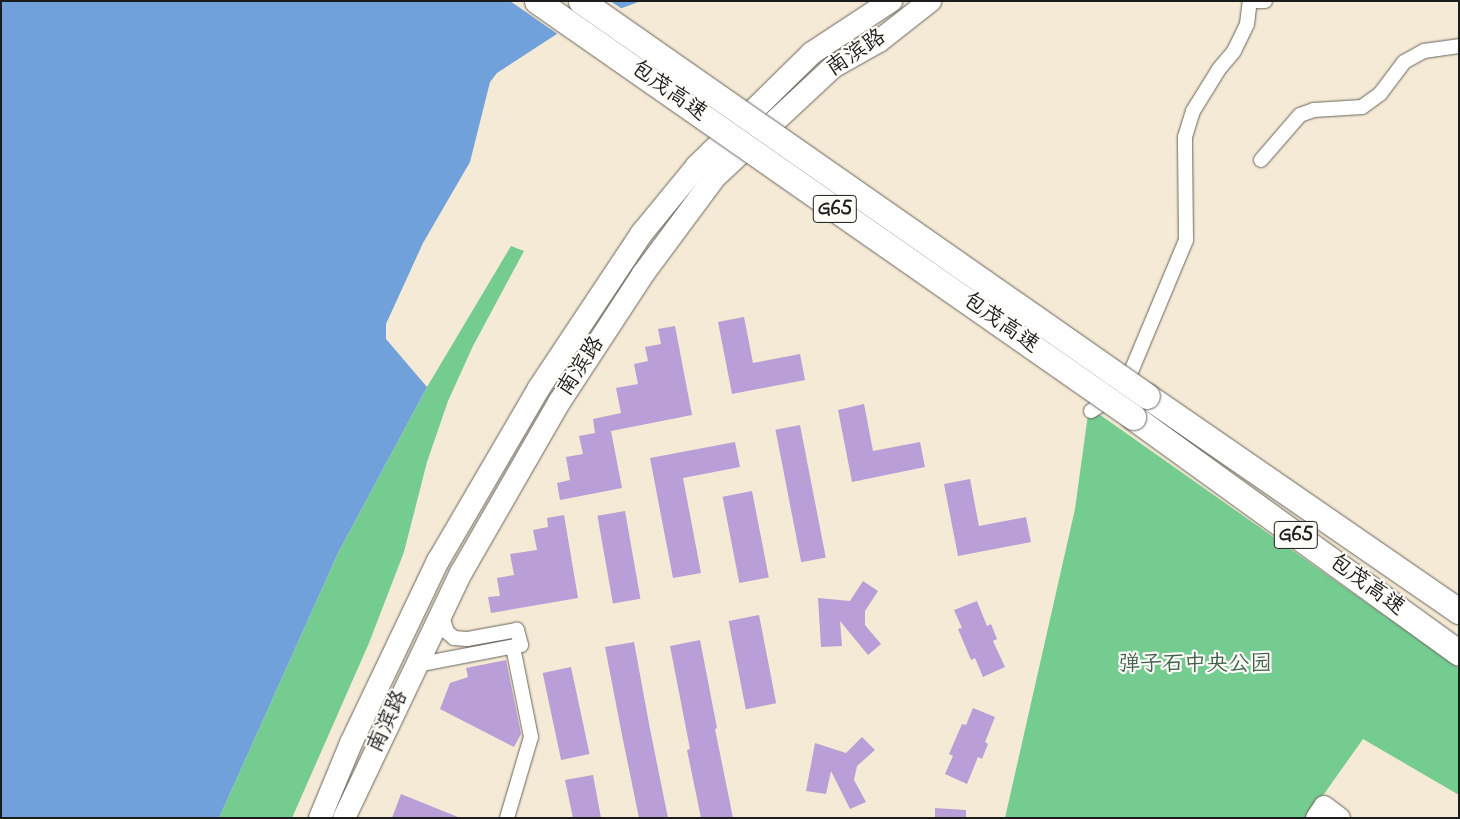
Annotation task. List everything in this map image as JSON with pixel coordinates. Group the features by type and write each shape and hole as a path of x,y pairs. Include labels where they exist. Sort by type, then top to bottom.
{"highway":[{"name":"包茂高速","path":"537,1 1133,416 1459,653"},
{"name":"包茂高速","path":"581,1 1459,611"}],"main road":[{"name":"南滨路","path":"320,818 351,743 438,561 539,388 642,233 697,166 812,53 891,1"},
{"name":"南滨路","path":"344,818 440,612 560,401 642,274 715,177 833,66 879,41 930,1"}],"street":[{"path":"1091,411 1118,394 1130,374 1186,240 1185,137 1202,96 1243,33 1252,1 1265,1"},
{"path":"1261,160 1300,115 1314,110 1362,107 1380,94 1404,62 1424,51 1459,46"},
{"path":"416,665 521,645 517,630 467,639 454,638 447,632 440,612"},
{"path":"507,818 531,736 513,647"}],"green space":[{"path":"511,246 524,251 473,346 448,401 427,462 404,552 369,643 292,818 219,818 338,553 427,387"},
{"name":"弹子石中央公园","path":"1089,407 1459,668 1459,795 1363,739 1307,818 1005,818 1075,509"}],"water":[{"path":"1,1 641,1 563,30 497,73 490,82 470,162 423,243 386,324 386,339 427,387 338,553 219,818 1,818"}],"pier":[{"path":"510,1 610,1 624,10 559,35"}],"building":[{"path":"744,317 753,363 800,354 805,380 732,394 718,322"},
{"path":"675,326 692,415 611,431 622,488 560,500 557,483 570,480 566,457 583,454 579,436 595,433 593,419 621,413 616,388 638,384 634,364 648,361 645,347 661,344 658,329"},
{"path":"864,404 873,451 920,442 925,467 852,482 838,410"},
{"path":"800,425 826,558 801,562 775,430"},
{"path":"735,442 740,467 683,478 701,573 673,578 650,458"},
{"path":"970,479 979,526 1026,517 1031,542 958,556 944,484"},
{"path":"752,491 769,577 739,583 723,497"},
{"path":"625,511 640,599 613,604 597,516"},
{"path":"564,515 578,598 491,613 488,597 500,596 497,578 514,575 510,554 537,550 533,530 548,527 547,518"},
{"path":"863,581 878,591 865,611 865,625 881,644 868,655 840,621 842,646 821,647 818,598 850,601"},
{"path":"977,601 987,626 991,624 997,639 993,641 1005,667 983,677 975,658 971,660 958,629 962,628 954,610"},
{"path":"759,615 776,703 746,709 729,621"},
{"path":"700,640 733,818 701,818 687,750 690,749 670,646"},
{"path":"634,642 668,818 639,818 605,647"},
{"path":"506,660 521,734 514,747 440,709 450,683 468,677 466,668"},
{"path":"571,667 590,754 561,760 543,673"},
{"path":"973,708 995,717 985,742 988,744 982,759 978,757 967,784 945,774 953,756 949,754 962,724 966,725"},
{"path":"862,737 875,750 857,766 854,780 866,802 850,809 831,771 826,794 806,791 815,743 846,753"},
{"path":"593,775 601,818 573,818 565,780"},
{"path":"401,794 458,817 458,818 392,818"},
{"path":"935,808 966,810 966,818 935,818"}]}
